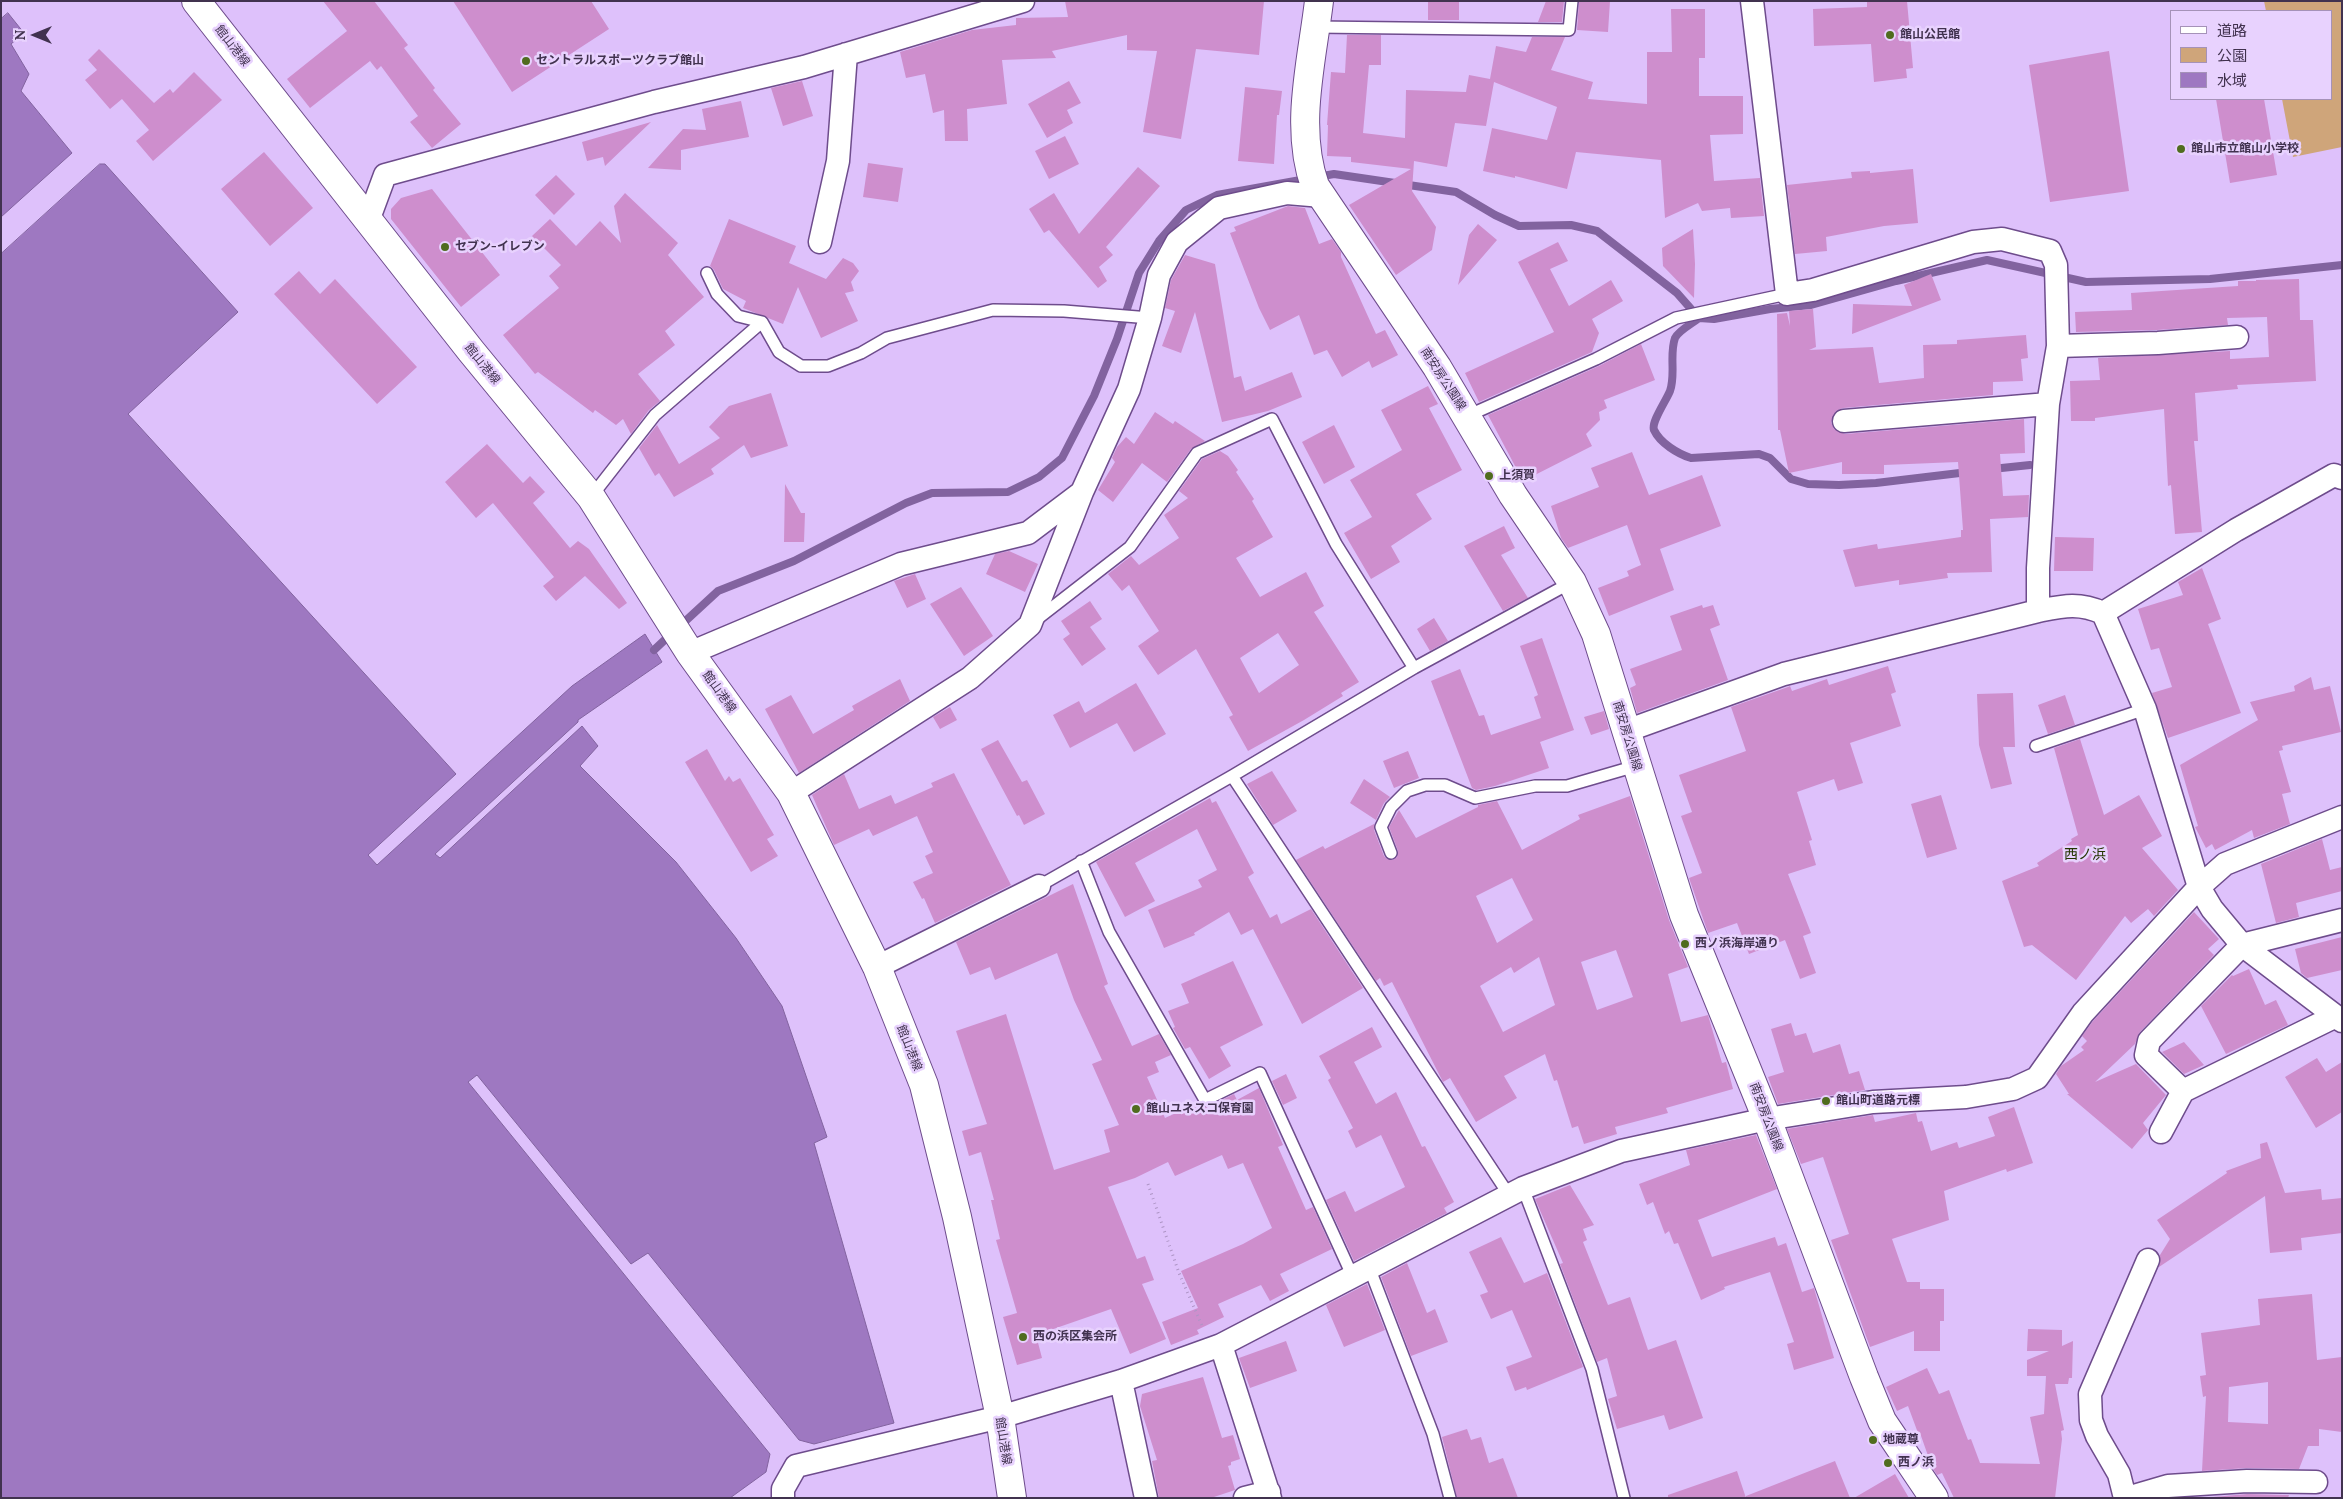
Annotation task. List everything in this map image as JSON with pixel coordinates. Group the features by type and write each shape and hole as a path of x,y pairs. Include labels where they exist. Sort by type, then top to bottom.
{"main road":[{"name":"館山港線","path":"196,1 471,351 591,497 688,650 791,793 877,967 924,1085 958,1217 1000,1417 1012,1498"},
{"name":"南安房公園線","path":"1318,14 1308,78 1306,148 1315,184 1437,367 1513,495 1572,582 1596,634 1684,915 1767,1118 1882,1421 1934,1498"}],"street":[{"path":"368,221 385,175 654,102 804,67 1023,1"},
{"path":"1752,1 1787,294 1813,290 1973,242 2002,239 2050,251 2056,265 2058,346 2048,404 2038,568 2038,611"},
{"path":"820,242 838,161 846,54"},
{"path":"791,793 970,678 1030,625 1082,492 1129,389 1143,318 1159,275 1177,242 1219,208 1287,193 1315,184"},
{"path":"2058,346 2158,343 2237,336"},
{"path":"1844,421 2048,404"},
{"path":"2104,612 2236,530 2334,474 2342,478"},
{"path":"688,650 901,564 1028,533 1082,492"},
{"path":"1626,731 1784,674 2065,605 2088,606 2104,612 2146,709 2199,886 2212,909 2242,945 2338,1019 2183,1091 2161,1132"},
{"path":"783,1498 783,1488 796,1466 1000,1417 1122,1381 1221,1345 1360,1271 1516,1192 1621,1151 1767,1118 1873,1102 1966,1097 2013,1089 2037,1078 2083,1013 2199,886 2226,864 2342,817"},
{"path":"877,967 1040,886"},
{"path":"2183,1091 2146,1055 2149,1041 2242,945 2342,920"},
{"path":"2148,1260 2090,1394 2091,1420 2096,1436 2119,1474 2126,1498 2168,1486 2247,1482 2316,1482"},
{"path":"1221,1345 1269,1495 1245,1498"},
{"path":"1122,1381 1146,1498"}],"lane":[{"path":"1318,14 1569,30 1572,1"},
{"path":"707,273 717,294 738,316 762,322 779,352 801,366 828,366 861,353 887,338 993,310 1064,311 1143,318"},
{"path":"1467,416 1596,359 1676,318 1701,311 1787,294"},
{"path":"591,497 655,415 762,322"},
{"path":"1030,625 1130,547 1197,453 1272,420 1336,544 1414,668"},
{"path":"1040,886 1232,776 1414,668 1572,582"},
{"path":"2036,746 2146,709"},
{"path":"1391,853 1381,827 1384,820 1391,807 1408,792 1425,785 1445,786 1475,798 1535,786 1567,786 1636,766"},
{"path":"1232,776 1516,1192 1592,1369 1624,1498"},
{"path":"1081,861 1109,932 1205,1100 1260,1073 1360,1271 1433,1434 1450,1498"}],"path":[{"path":"1148,1184 1179,1273 1204,1329"}],"green space":[{"path":"2264,1 2342,1 2342,147 2293,157 2282,100 2333,100 2333,10 2266,10"}],"water":[{"path":"8,13 24,33 11,44 29,74 21,91 72,153 1,217 1,19"},
{"path":"100,164 105,164 238,312 128,414 456,774 368,855 377,865 572,686 645,634 662,662 578,720 435,854 440,858 582,726 598,746 580,766 676,862 736,938 782,1006 827,1137 814,1143 894,1423 814,1444 799,1440 648,1253 631,1264 477,1075 468,1082 770,1454 766,1472 730,1498 1,1498 1,254"}],"building":[{"path":"323,1 374,1 408,45 404,48 435,88 433,90 461,124 432,148 410,122 418,116 381,66 377,70 370,61 310,108 287,79 347,31"},
{"name":"セントラルスポーツクラブ館山","path":"453,1 591,1 609,29 512,92"},
{"path":"1065,1 1264,1 1259,55 1196,49 1181,139 1143,132 1157,51 1127,50 1127,35 1052,51 1056,58 1002,60 1007,104 967,109 968,141 945,141 944,110 933,113 925,74 906,78 900,52 972,30 1016,25 1016,18 1068,17"},
{"path":"1428,1 1459,1 1459,20 1428,20"},
{"path":"1546,1 1564,1 1562,22 1538,22"},
{"path":"1579,1 1610,1 1608,32 1577,30"},
{"path":"1867,1 1907,1 1913,68 1906,69 1907,78 1874,82 1871,44 1814,46 1813,9 1867,7"},
{"path":"1671,9 1705,9 1705,58 1699,58 1699,96 1743,96 1743,134 1710,135 1714,181 1760,178 1764,216 1731,218 1730,208 1702,211 1698,203 1665,218 1661,160 1576,152 1567,189 1515,176 1515,178 1483,171 1492,128 1547,140 1557,107 1494,82 1486,126 1455,123 1447,167 1414,161 1412,191 1436,227 1432,250 1396,275 1349,205 1411,169 1351,162 1351,157 1327,156 1331,72 1345,73 1347,35 1381,35 1381,65 1369,65 1363,133 1405,138 1406,90 1466,92 1469,75 1490,79 1496,46 1526,52 1532,37 1565,37 1551,70 1593,82 1588,99 1647,104 1647,52 1672,52"},
{"path":"99,49 154,103 170,89 173,93 194,72 222,100 153,161 136,141 149,130 122,99 110,109 85,80 97,70 88,60"},
{"path":"2109,51 2129,191 2050,202 2029,65"},
{"path":"802,81 813,116 783,126 771,88"},
{"path":"1069,81 1081,103 1067,110 1073,123 1047,138 1028,104"},
{"path":"1245,87 1282,91 1279,115 1277,115 1274,164 1238,161"},
{"path":"2216,100 2264,100 2277,175 2230,183"},
{"path":"741,101 749,137 681,150 681,170 648,168 683,129 706,130 702,109"},
{"path":"651,122 605,166 603,157 587,161 582,142"},
{"path":"1065,136 1079,164 1049,179 1035,151"},
{"path":"264,152 313,208 270,246 221,189"},
{"path":"868,163 903,168 898,202 863,197"},
{"path":"1138,167 1160,186 1106,247 1113,255 1099,267 1107,281 1098,288 1049,230 1044,233 1029,209 1054,193 1079,234"},
{"path":"1913,169 1918,223 1884,226 1826,237 1827,251 1795,254 1787,185 1852,178 1851,172 1870,171 1870,173"},
{"path":"556,175 575,194 554,215 535,195"},
{"name":"セブン-イレブン","path":"432,189 500,275 461,307 391,219 391,209 401,198"},
{"path":"625,193 678,243 668,255 704,297 665,331 675,345 638,374 660,401 649,410 631,434 623,419 616,425 595,410 593,413 538,372 535,374 503,335 559,288 549,276 561,265 532,236 550,219 576,246 600,221 621,243 614,206"},
{"path":"1288,206 1305,208 1319,244 1332,239 1341,252 1341,257 1376,334 1385,330 1398,355 1372,368 1369,361 1342,377 1327,350 1314,355 1299,315 1270,330 1259,308 1230,233 1236,231 1234,227"},
{"path":"729,219 796,246 789,263 826,279 843,258 853,263 859,271 851,282 854,291 845,293 858,321 821,338 798,287 783,324 743,308 746,301 723,289 714,270 710,266"},
{"path":"1478,224 1497,240 1458,285 1469,235"},
{"path":"1693,229 1694,298 1663,266 1662,248"},
{"path":"1558,242 1568,261 1550,269 1569,306 1611,280 1623,301 1592,319 1599,333 1592,352 1479,402 1465,373 1554,332 1518,262"},
{"path":"1185,255 1215,264 1234,378 1241,376 1245,391 1292,372 1302,397 1268,411 1222,422 1195,312 1181,353 1162,346 1175,311 1165,308 1171,280"},
{"path":"299,271 320,294 335,279 417,367 377,404 274,294"},
{"path":"1931,274 1941,300 1852,334 1853,304 1912,306 1904,285"},
{"path":"2299,279 2300,320 2313,320 2316,381 2237,385 2238,389 2195,393 2198,441 2194,441 2202,532 2175,534 2171,485 2168,486 2164,409 2095,418 2095,421 2071,421 2070,381 2100,380 2098,358 2230,351 2230,359 2269,357 2267,317 2227,318 2228,325 2157,330 2076,332 2075,312 2132,310 2131,293 2238,286 2238,281"},
{"path":"1813,309 1816,347 1809,350 1873,347 1879,383 1924,378 1923,345 1957,344 1957,340 2026,335 2028,358 2021,359 2023,381 1993,382 1993,395 1843,408 1836,411 1831,422 1834,429 1845,434 2024,419 2025,453 2000,454 2003,496 2029,495 2028,517 1990,519 1992,572 1947,573 1948,578 1899,585 1899,580 1855,587 1843,550 1877,544 1878,549 1961,537 1961,530 1963,530 1958,462 1884,465 1884,474 1842,474 1842,462 1789,473 1780,430 1778,430 1777,314 1787,313 1790,326 1789,311"},
{"path":"1641,344 1655,380 1604,400 1607,408 1599,412 1600,420 1586,434 1592,446 1523,481 1488,415 1599,366"},
{"path":"1428,386 1438,404 1429,408 1462,470 1416,494 1432,519 1391,546 1400,562 1371,579 1344,533 1372,517 1350,480 1402,450 1381,410"},
{"path":"771,393 788,446 751,458 744,445 711,469 714,474 674,497 659,473 655,476 639,448 657,425 679,464 720,438 709,427 729,406"},
{"path":"1155,412 1173,424 1175,421 1205,441 1191,449 1167,482 1142,463 1113,502 1098,490 1115,462 1112,458 1117,447 1126,437 1134,444"},
{"path":"1334,425 1355,467 1324,484 1302,442"},
{"path":"487,444 523,483 530,476 545,492 533,503 570,548 578,541 589,549 627,603 619,609 585,576 556,601 543,586 554,577 493,503 476,518 445,482"},
{"path":"1220,451 1228,456 1238,470 1236,472 1254,499 1252,501 1273,537 1236,558 1260,597 1306,572 1324,606 1314,612 1359,682 1341,693 1343,696 1248,751 1229,717 1233,715 1196,649 1158,675 1138,646 1159,631 1129,585 1122,591 1108,574 1131,556 1139,565 1179,538 1164,515 1188,498 1179,491 1202,459","holes":["1278,633 1299,665 1259,693 1240,658"]},
{"path":"1632,452 1649,495 1702,475 1721,526 1660,549 1674,590 1609,616 1598,588 1629,576 1627,571 1641,565 1627,525 1568,548 1561,538 1551,506 1599,487 1591,468"},
{"path":"785,484 801,513 805,513 804,542 784,542"},
{"path":"1504,526 1515,548 1501,555 1528,598 1503,611 1464,546"},
{"path":"2055,537 2094,538 2093,571 2054,571"},
{"path":"1009,551 1038,564 1025,592 986,574 995,554"},
{"path":"2202,568 2221,619 2208,624 2241,713 2168,738 2152,693 2172,687 2159,648 2151,650 2138,609 2183,595 2178,582"},
{"path":"915,574 926,599 907,608 894,581"},
{"path":"961,587 993,636 964,656 930,604"},
{"path":"1090,601 1102,619 1090,627 1106,649 1082,666 1063,639 1070,634 1061,621"},
{"path":"1702,605 1703,608 1713,605 1720,625 1710,629 1728,680 1637,713 1630,688 1636,685 1630,669 1682,650 1670,616"},
{"path":"1434,618 1448,641 1430,651 1417,629"},
{"path":"1542,638 1574,730 1540,742 1549,768 1495,786 1476,790 1472,788 1431,681 1460,669 1479,716 1484,715 1491,735 1541,718 1534,697 1538,695 1520,646"},
{"path":"1888,666 1896,692 1891,694 1901,726 1850,743 1863,783 1838,791 1834,779 1797,792 1812,840 1809,841 1816,865 1788,874 1811,933 1803,936 1816,973 1800,979 1785,940 1749,954 1737,923 1708,933 1689,878 1702,873 1681,816 1692,812 1679,775 1746,751 1731,707 1790,686 1792,691 1827,679 1829,685"},
{"path":"2311,677 2314,690 2330,686 2341,732 2282,746 2283,750 2279,751 2291,792 2282,794 2290,824 2254,838 2252,830 2215,850 2212,844 2206,848 2195,827 2198,826 2180,765 2258,720 2250,702 2295,691 2294,686"},
{"path":"900,679 910,701 799,773 765,709 791,695 813,734 854,710 852,706"},
{"path":"1136,683 1166,734 1134,752 1117,723 1070,748 1053,715 1079,701 1085,713"},
{"path":"2013,693 2015,747 2003,747 2012,784 1991,789 1979,745 1977,694"},
{"path":"2065,695 2075,725 2048,734 2038,705"},
{"path":"950,707 957,720 940,729 933,717"},
{"path":"1604,711 1609,729 1591,735 1584,717"},
{"path":"2080,739 2104,815 2139,795 2162,836 2142,848 2178,890 2154,916 2148,909 2131,923 2125,916 2076,980 2032,945 2024,947 2002,881 2039,866 2037,863 2072,841 2071,839 2078,835 2054,748"},
{"path":"998,740 1022,782 1027,780 1045,814 1024,825 1019,815 1017,816 981,749"},
{"path":"707,749 725,781 729,776 733,782 740,778 774,835 767,839 778,856 751,872 685,762"},
{"path":"1408,751 1419,778 1394,788 1383,761"},
{"path":"1272,771 1297,811 1273,825 1247,784"},
{"path":"954,773 1011,885 935,923 924,898 922,899 913,882 933,873 925,856 933,852 917,816 873,836 869,829 834,845 812,795 844,774 859,809 891,795 895,804 933,787 931,783"},
{"path":"1364,779 1390,797 1384,803 1376,820 1350,803"},
{"path":"1941,795 1957,849 1927,858 1911,804"},
{"path":"1630,796 1669,920 1688,967 1668,974 1681,1022 1708,1015 1722,1063 1726,1062 1733,1089 1666,1108 1668,1113 1615,1127 1617,1134 1584,1144 1578,1126 1572,1128 1557,1080 1554,1081 1545,1054 1504,1076 1517,1098 1476,1122 1450,1078 1443,1082 1392,982 1384,986 1380,978 1376,981 1296,860 1323,846 1325,849 1374,824 1374,830 1384,856 1387,859 1393,860 1397,857 1398,851 1389,827 1399,810 1416,838 1478,807 1478,805 1497,801 1522,850 1580,819 1578,815","holes":["1512,878 1533,920 1497,943 1476,896","1616,950 1633,997 1597,1010 1581,962","1539,957 1555,1005 1503,1032 1480,986 1511,967 1514,973"]},
{"path":"1210,798 1212,803 1216,801 1254,873 1248,877 1270,918 1277,914 1281,924 1311,909 1363,988 1302,1024 1253,929 1241,935 1229,912 1194,933 1195,935 1164,948 1148,910 1202,887 1198,880 1217,870 1197,829 1135,863 1155,901 1125,917 1096,862"},
{"path":"2322,839 2330,870 2342,867 2342,891 2296,903 2299,917 2276,923 2261,864"},
{"path":"1073,884 1108,984 1104,986 1132,1046 1159,1034 1171,1055 1155,1062 1159,1072 1147,1077 1165,1118 1198,1103 1202,1107 1208,1107 1234,1094 1237,1100 1259,1088 1283,1145 1278,1147 1306,1210 1313,1207 1332,1249 1280,1274 1289,1291 1270,1301 1261,1285 1218,1304 1224,1317 1197,1330 1199,1334 1171,1345 1162,1322 1198,1308 1181,1271 1243,1244 1272,1228 1243,1163 1228,1169 1222,1155 1175,1176 1168,1162 1135,1178 1108,1187 1137,1259 1145,1256 1154,1280 1142,1284 1166,1339 1130,1354 1111,1309 1036,1335 1042,1358 1017,1365 1003,1317 1017,1313 996,1240 1000,1239 991,1200 994,1200 981,1152 969,1156 962,1131 987,1124 956,1031 1006,1014 1054,1170 1110,1152 1104,1130 1119,1125 1092,1064 1102,1060 1074,1000 1057,953 995,980 990,967 970,975 956,942"},
{"path":"2194,912 2219,939 2208,949 2214,955 2140,1032 2135,1044 2095,1082 2136,1064 2166,1095 2143,1123 2148,1130 2132,1149 2067,1094 2069,1094 2056,1074 2061,1066 2084,1050 2081,1047 2087,1041 2082,1036 2093,1021"},
{"path":"2342,937 2342,970 2307,978 2301,973 2295,949"},
{"path":"1233,961 1263,1025 1220,1047 1231,1066 1209,1079 1190,1047 1185,1049 1173,1028 1175,1027 1168,1011 1189,1003 1181,984"},
{"path":"2249,969 2265,1005 2276,1000 2288,1025 2226,1054 2201,1006 2232,975"},
{"path":"1791,1023 1795,1036 1806,1033 1813,1053 1840,1044 1849,1074 1859,1071 1865,1090 1778,1104 1768,1077 1784,1072 1771,1029"},
{"path":"1372,1027 1382,1047 1354,1062 1376,1104 1396,1092 1422,1147 1425,1146 1454,1202 1444,1208 1447,1213 1354,1261 1326,1200 1345,1191 1355,1212 1405,1187 1381,1135 1356,1148 1348,1131 1353,1128 1328,1080 1331,1078 1319,1056"},
{"path":"2184,1042 2204,1065 2184,1074 2162,1052"},
{"path":"2317,1058 2326,1072 2342,1062 2342,1112 2316,1128 2285,1077"},
{"path":"1286,1074 1297,1098 1283,1105 1272,1081"},
{"path":"2014,1107 2033,1163 2007,1172 2006,1169 1944,1191 1949,1220 1892,1239 1907,1282 1920,1282 1920,1289 1944,1289 1944,1321 1940,1321 1940,1351 1914,1351 1914,1331 1870,1347 1831,1240 1849,1234 1823,1157 1801,1164 1787,1129 1873,1115 1875,1122 1916,1113 1918,1122 1922,1121 1931,1151 1957,1142 1959,1148 1995,1136 1988,1117"},
{"path":"1756,1135 1777,1189 1698,1220 1712,1257 1775,1237 1778,1246 1786,1243 1802,1292 1814,1288 1834,1358 1794,1370 1787,1344 1794,1342 1770,1272 1724,1287 1725,1289 1701,1300 1678,1243 1674,1244 1669,1231 1665,1234 1653,1202 1647,1205 1639,1184 1690,1165 1686,1150"},
{"path":"2267,1142 2285,1193 2321,1189 2322,1200 2342,1198 2342,1233 2301,1238 2302,1250 2270,1253 2265,1196 2159,1267 2160,1255 2170,1239 2157,1220 2227,1173 2226,1171 2261,1158 2260,1144"},
{"path":"1570,1185 1594,1225 1583,1229 1587,1240 1583,1242 1608,1305 1630,1297 1648,1350 1676,1340 1703,1418 1669,1430 1664,1415 1617,1429 1608,1399 1617,1396 1607,1358 1597,1362 1560,1264 1563,1263 1535,1199"},
{"path":"1501,1237 1524,1283 1547,1273 1583,1367 1527,1390 1526,1387 1515,1391 1506,1367 1532,1357 1512,1310 1491,1319 1480,1295 1488,1292 1469,1252"},
{"path":"1407,1263 1427,1313 1435,1309 1448,1342 1411,1356 1381,1277"},
{"path":"1367,1284 1385,1330 1344,1347 1326,1305"},
{"path":"2312,1294 2317,1360 2342,1357 2342,1432 2319,1429 2319,1446 2308,1446 2299,1469 2247,1468 2202,1471 2206,1396 2203,1397 2200,1376 2206,1375 2201,1333 2260,1325 2258,1299","holes":["2268,1382 2268,1424 2228,1422 2229,1387"]},
{"path":"2028,1329 2062,1330 2062,1346 2073,1341 2072,1378 2069,1378 2068,1384 2055,1384 2064,1430 2061,1431 2062,1439 2055,1498 1954,1498 1942,1473 1937,1475 1932,1467 1908,1406 1897,1411 1886,1387 1927,1368 1939,1394 1949,1390 1968,1440 1971,1439 1980,1463 2040,1464 2030,1417 2044,1414 2046,1376 2027,1376 2027,1360 2049,1351 2027,1351"},
{"path":"1286,1341 1297,1371 1250,1388 1239,1358"},
{"path":"1203,1377 1222,1438 1233,1435 1240,1459 1231,1462 1231,1465 1228,1466 1235,1490 1211,1498 1159,1498 1152,1461 1157,1460 1140,1406 1142,1394"},
{"path":"1467,1429 1471,1440 1481,1437 1489,1463 1503,1458 1518,1498 1457,1498 1442,1437"},
{"path":"1835,1461 1850,1498 1746,1498 1746,1496"},
{"path":"1737,1471 1746,1498 1668,1498 1668,1495"},
{"path":"1895,1474 1909,1498 1854,1498"},
{"path":"2247,1494 2289,1495 2288,1498 2202,1498"}],"waterway":[{"path":"680,626 718,591 794,561 906,503 932,493 1008,492 1039,477 1062,458 1094,396 1117,339 1139,273 1159,241 1186,210 1217,195 1334,174 1456,192 1495,215 1519,226 1571,225 1597,231 1677,293 1699,318 1714,319 1770,309 1811,305 1896,281 1987,260 2086,282 2210,279 2342,265"},
{"path":"1699,318 1682,330 1675,338 1673,344 1672,385 1654,426 1654,430 1660,439 1675,451 1691,458 1759,454 1770,458 1791,479 1808,484 1876,483 1968,472"},
{"path":"1992,469 2030,465"},
{"path":"654,650 671,634"}],"place":[{"name":"館山公民館","path":"1890,35"},
{"name":"セントラルスポーツクラブ館山","path":"526,61"},
{"name":"館山市立館山小学校","path":"2181,149"},
{"name":"セブン-イレブン","path":"445,247"},
{"name":"上須賀","path":"1489,476"},
{"name":"西ノ浜海岸通り","path":"1685,944"},
{"name":"館山町道路元標","path":"1826,1101"},
{"name":"館山ユネスコ保育園","path":"1136,1109"},
{"name":"西の浜区集会所","path":"1023,1337"},
{"name":"地蔵尊","path":"1873,1440"},
{"name":"西ノ浜","path":"1888,1463"}],"district":[{"name":"西ノ浜","path":"2085,855"}]}
